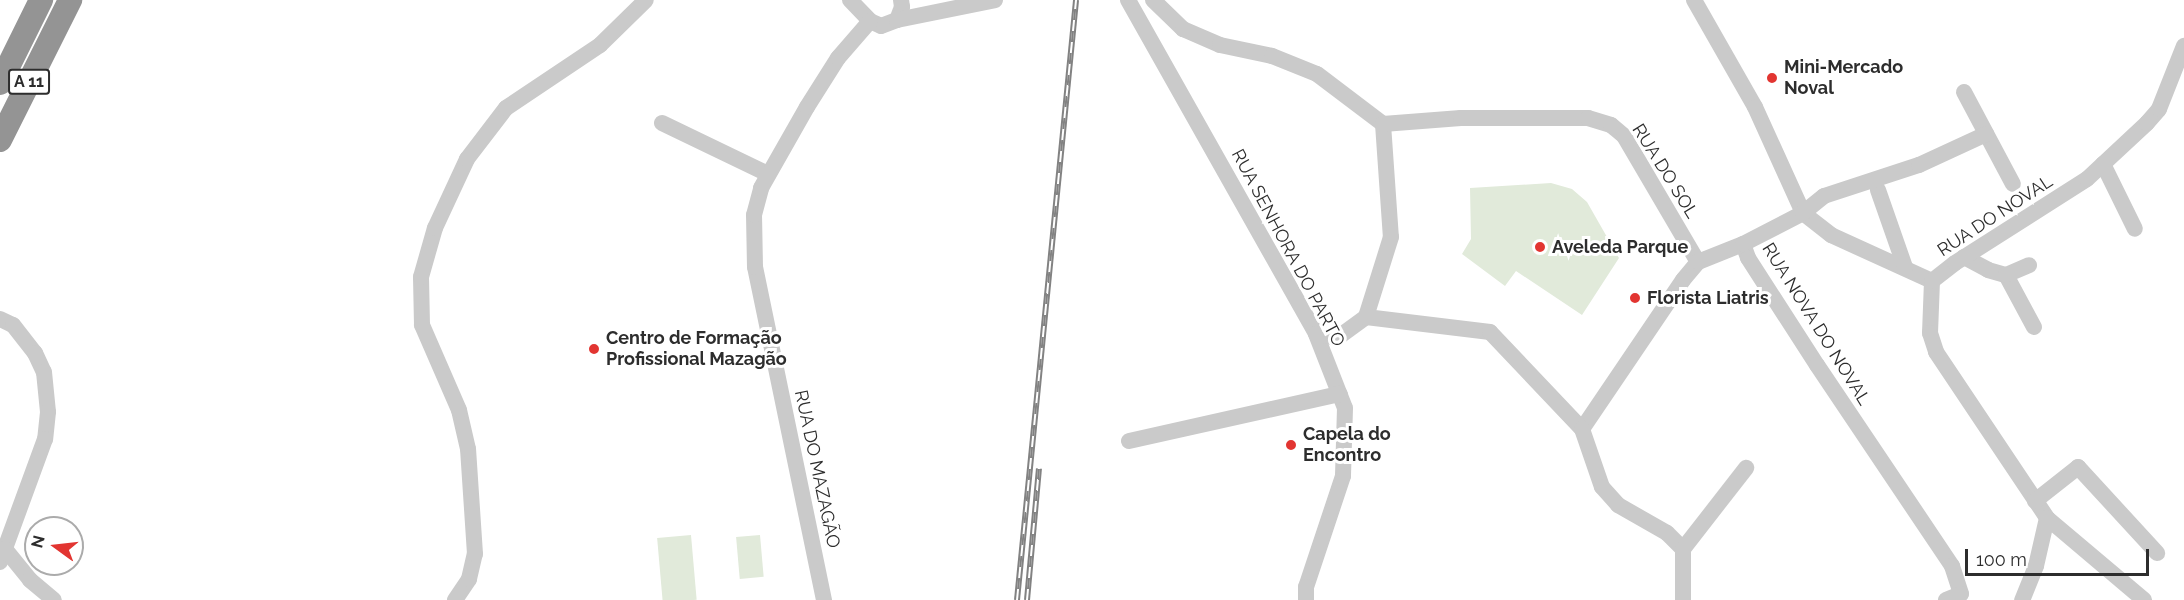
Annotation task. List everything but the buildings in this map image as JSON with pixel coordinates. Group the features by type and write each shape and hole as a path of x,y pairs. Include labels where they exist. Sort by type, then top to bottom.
{"highway":[{"name":"A 11","path":"0,83 41,0"},
{"name":"A 11","path":"0,140 70,0"}],"street":[{"path":"455,600 469,579 475,554 468,449 459,410 423,325 421,277 435,228 467,159 506,108 600,45 646,0"},
{"path":"850,0 887,26 897,20 995,0"},
{"path":"897,20 902,7 901,0"},
{"name":"RUA SENHORA DO PARTO","path":"1128,0 1316,334 1345,408 1342,476 1306,587 1306,600"},
{"path":"1153,0 1183,29 1220,45 1272,56 1317,74 1383,124 1391,237 1366,317 1337,338 1316,334"},
{"path":"1694,0 1755,107 1803,213 1831,235 1932,281"},
{"name":"RUA DO MAZAGÃO","path":"824,600 755,267 754,215 761,188 768,174 866,11"},
{"name":"RUA DO NOVAL","path":"2144,600 2047,518 2035,501 1936,352 1930,333 1932,281 1964,257 2087,179 2159,109 2184,46"},
{"path":"1964,92 2013,184"},
{"name":"RUA DO SOL","path":"1383,124 1461,118 1588,118 1611,125 1624,136 1698,262"},
{"path":"662,123 768,174"},
{"name":"RUA NOVA DO NOVAL","path":"1960,598 1952,566 1817,365 1748,258 1743,244 1803,213 1824,196 1919,165 1986,134"},
{"path":"2103,164 2135,229"},
{"path":"1878,190 1905,267"},
{"path":"1582,429 1683,280 1698,262 1743,244"},
{"path":"1964,257 1988,270 2006,275 2029,265"},
{"path":"2006,275 2034,327"},
{"path":"1366,317 1490,333 1582,429 1602,488 1618,505 1667,533 1683,549"},
{"path":"0,318 13,325 35,354 44,372 48,412 45,439 3,555 54,600"},
{"path":"1129,441 1338,390 1337,338"},
{"path":"2035,501 2078,467 2157,553"},
{"path":"1683,600 1683,549 1746,468"},
{"path":"2022,600 2036,566 2047,518"}],"green space":[{"name":"Aveleda Parque","path":"1551,183 1572,189 1587,202 1619,258 1582,315 1516,271 1505,286 1462,254 1471,239 1470,188"},
{"path":"691,535 697,600 663,600 657,538"},
{"path":"760,535 764,577 740,579 736,537"}],"railway":[{"path":"1017,600 1076,0"},
{"path":"1027,600 1039,469"}],"place":[{"name":"Mini-Mercado Noval","path":"1772,78"},
{"name":"Aveleda Parque","path":"1540,247"},
{"name":"Florista Liatris","path":"1635,298"},
{"name":"Centro de Formação Profissional Mazagão","path":"594,349"},
{"name":"Capela do Encontro","path":"1291,445"}]}
